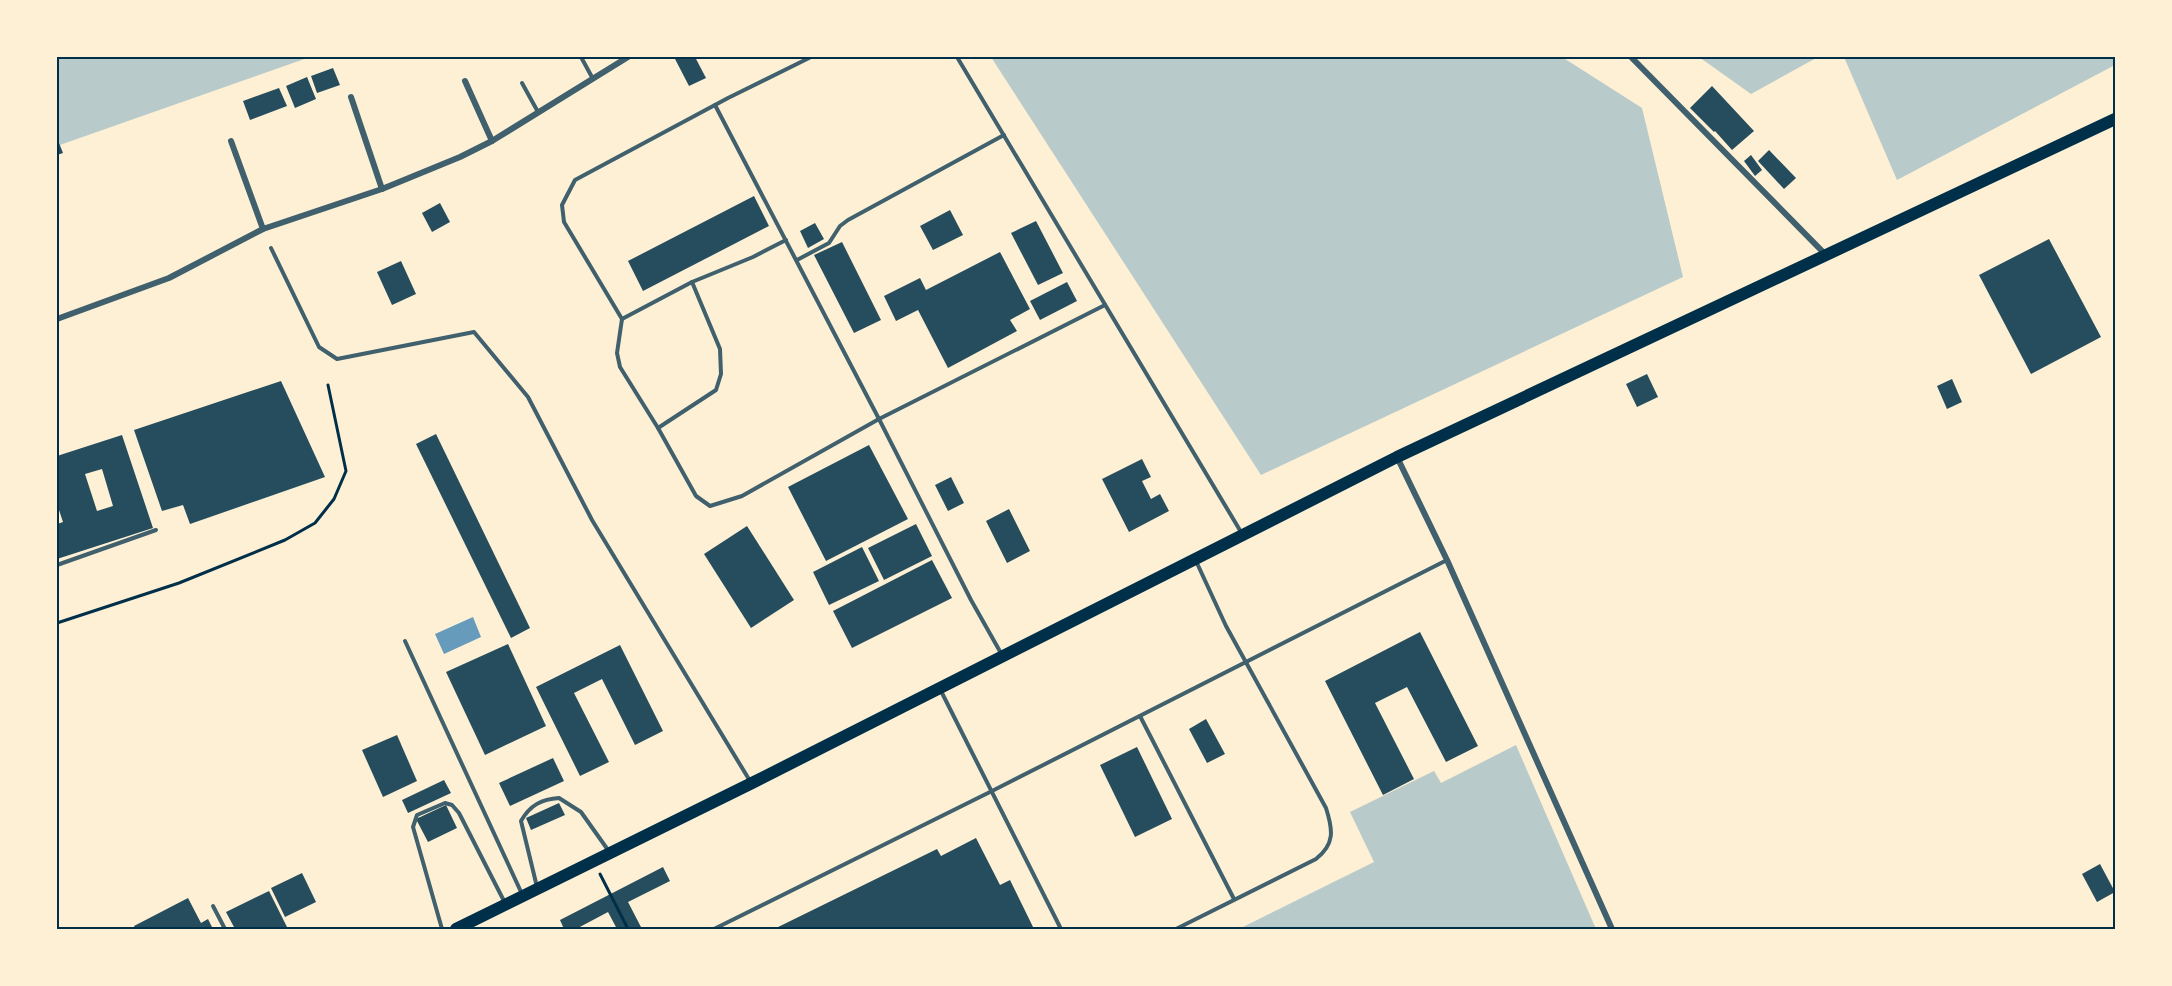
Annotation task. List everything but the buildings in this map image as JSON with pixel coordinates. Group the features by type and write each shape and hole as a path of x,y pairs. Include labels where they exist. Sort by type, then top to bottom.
{"main road":[{"path":"456,929 752,783 1397,457 2114,123"}],"street":[{"path":"57,319 169,278 263,229 382,189 460,157 492,141 628,57"},
{"path":"1630,57 1827,255"},
{"path":"465,81 492,141"},
{"path":"351,97 382,189"},
{"path":"231,141 263,229"},
{"path":"1397,457 1447,560 1612,929"}],"lane":[{"path":"581,57 593,79"},
{"path":"811,57 715,105 575,180 562,205 564,222 622,319 617,360 696,496 710,506 742,496 879,419 1105,305"},
{"path":"957,57 1243,535"},
{"path":"522,83 538,112"},
{"path":"715,105 1002,656"},
{"path":"797,260 829,243 840,226 848,220 1004,135"},
{"path":"622,319 692,282 753,257 786,240"},
{"path":"271,248 319,347 337,359 474,332 528,397 592,520 752,783"},
{"path":"658,428 716,390 721,374 720,350 692,282"},
{"path":"57,565 156,530"},
{"path":"1176,929 1316,859 1326,851 1331,839 1332,825 1326,808 1245,663 1194,558"},
{"path":"714,929 1447,560"},
{"path":"405,641 523,896"},
{"path":"940,687 1061,929"},
{"path":"1140,716 1234,899"},
{"path":"538,889 522,821 534,804 543,800 560,798 581,812 610,853"},
{"path":"442,929 413,827 417,816 445,803 452,805 459,813 506,904"},
{"path":"213,906 225,929"}],"path":[{"path":"57,623 179,583 285,540 315,523 334,500 346,471 328,385"},
{"path":"594,861 628,929"}],"shaded area":[{"path":"57,57 310,57 57,146"},
{"path":"991,57 1562,57 1642,108 1683,277 1261,475"},
{"path":"1699,57 1818,57 1751,94"},
{"path":"1844,57 2115,57 2115,65 1897,180"},
{"path":"1516,745 1596,929 1239,929 1374,862 1350,812 1434,771 1441,783"}],"water":[{"path":"473,617 481,637 444,654 435,634"}]}
